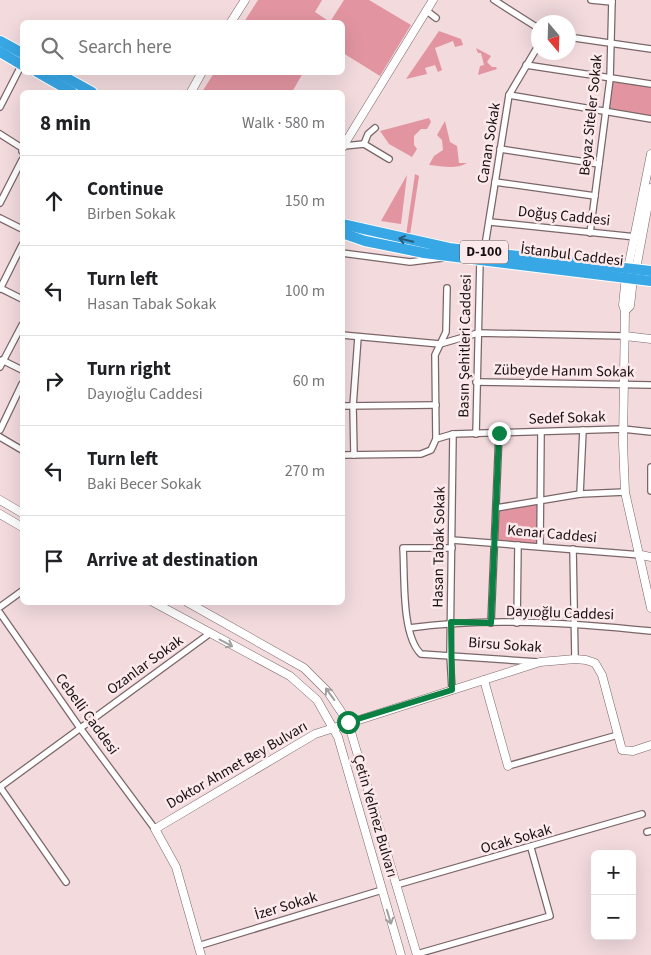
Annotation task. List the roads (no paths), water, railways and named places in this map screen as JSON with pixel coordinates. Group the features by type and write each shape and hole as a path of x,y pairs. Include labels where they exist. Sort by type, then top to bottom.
{"highway":[{"path":"0,41 20,53"},
{"path":"0,52 20,63"},
{"path":"42,75 68,90"},
{"path":"61,75 88,90"},
{"name":"İstanbul Caddesi","path":"345,225 482,256 631,273 651,272"},
{"name":"İstanbul Caddesi","path":"345,234 393,247 451,256 482,256"},
{"name":"İstanbul Caddesi","path":"631,273 651,281"}],"street":[{"path":"233,20 245,0"},
{"path":"345,144 433,0"},
{"path":"494,0 531,24"},
{"path":"591,0 612,1"},
{"name":"Beyaz Siteler Sokak","path":"590,233 610,79 612,1"},
{"path":"426,11 436,18"},
{"path":"576,38 651,49"},
{"name":"Canan Sokak","path":"482,256 490,222 509,95 531,57"},
{"path":"526,65 651,84"},
{"path":"0,106 20,68"},
{"path":"192,90 200,75"},
{"path":"509,95 651,119"},
{"path":"364,144 368,134 375,128"},
{"path":"0,134 20,147"},
{"path":"345,147 364,144 389,159"},
{"path":"500,149 599,164"},
{"path":"639,237 651,154"},
{"path":"0,203 20,164"},
{"path":"495,182 595,196"},
{"path":"651,188 631,273 630,306 626,311 623,429 625,492 651,608"},
{"path":"0,218 20,228"},
{"name":"Doğuş Caddesi","path":"490,222 651,239"},
{"path":"20,249 0,288 20,298"},
{"path":"345,253 410,262 451,256"},
{"name":"Basın Şehitleri Caddesi","path":"476,434 476,382 482,256"},
{"path":"436,439 435,355 446,332 447,288"},
{"path":"0,368 2,360 20,328"},
{"path":"345,335 440,344 478,333 625,336 651,339"},
{"path":"354,455 353,406 358,337"},
{"path":"2,360 20,369"},
{"name":"Zübeyde Hanım Sokak","path":"476,382 624,383 651,385"},
{"path":"0,430 20,388"},
{"path":"345,406 436,405"},
{"name":"Sedef Sokak","path":"345,455 421,454 431,450 436,439 453,434 623,429 651,432"},
{"path":"580,494 583,430"},
{"path":"540,432 540,546"},
{"path":"491,623 499,433"},
{"name":"Hasan Tabak Sokak","path":"452,690 450,655 453,434"},
{"path":"0,437 20,449"},
{"path":"651,467 651,491"},
{"path":"496,508 580,494 625,492"},
{"path":"0,500 20,511"},
{"path":"0,514 20,526"},
{"name":"Kenar Caddesi","path":"452,540 540,546 651,557"},
{"path":"517,623 518,545"},
{"name":"Birsu Sokak","path":"452,548 403,548 408,628 415,648 421,654 540,662 586,660 595,664 602,675 618,735"},
{"path":"573,549 575,659"},
{"path":"0,608 20,593"},
{"name":"Çetin Yelmez Bulvarı","path":"158,605 290,676 317,700 333,727 401,955"},
{"name":"Çetin Yelmez Bulvarı","path":"192,605 304,668 328,692 348,722 417,955"},
{"name":"Cebelli Caddesi","path":"0,613 80,728 155,829"},
{"name":"Dayıoğlu Caddesi","path":"408,628 451,622 574,623 651,631"},
{"path":"209,634 224,623"},
{"name":"Ozanlar Sokak","path":"0,787 209,634"},
{"name":"Doktor Ahmet Bey Bulvarı","path":"155,829 316,734 348,722 540,662"},
{"path":"484,680 508,766 618,735 622,750 632,751 651,745"},
{"path":"0,787 66,882"},
{"name":"Ocak Sokak","path":"396,885 531,848 642,814"},
{"path":"155,829 176,867 201,955"},
{"path":"417,955 550,916 531,848"},
{"path":"382,890 396,885"},
{"name":"İzer Sokak","path":"198,946 382,890"}]}
